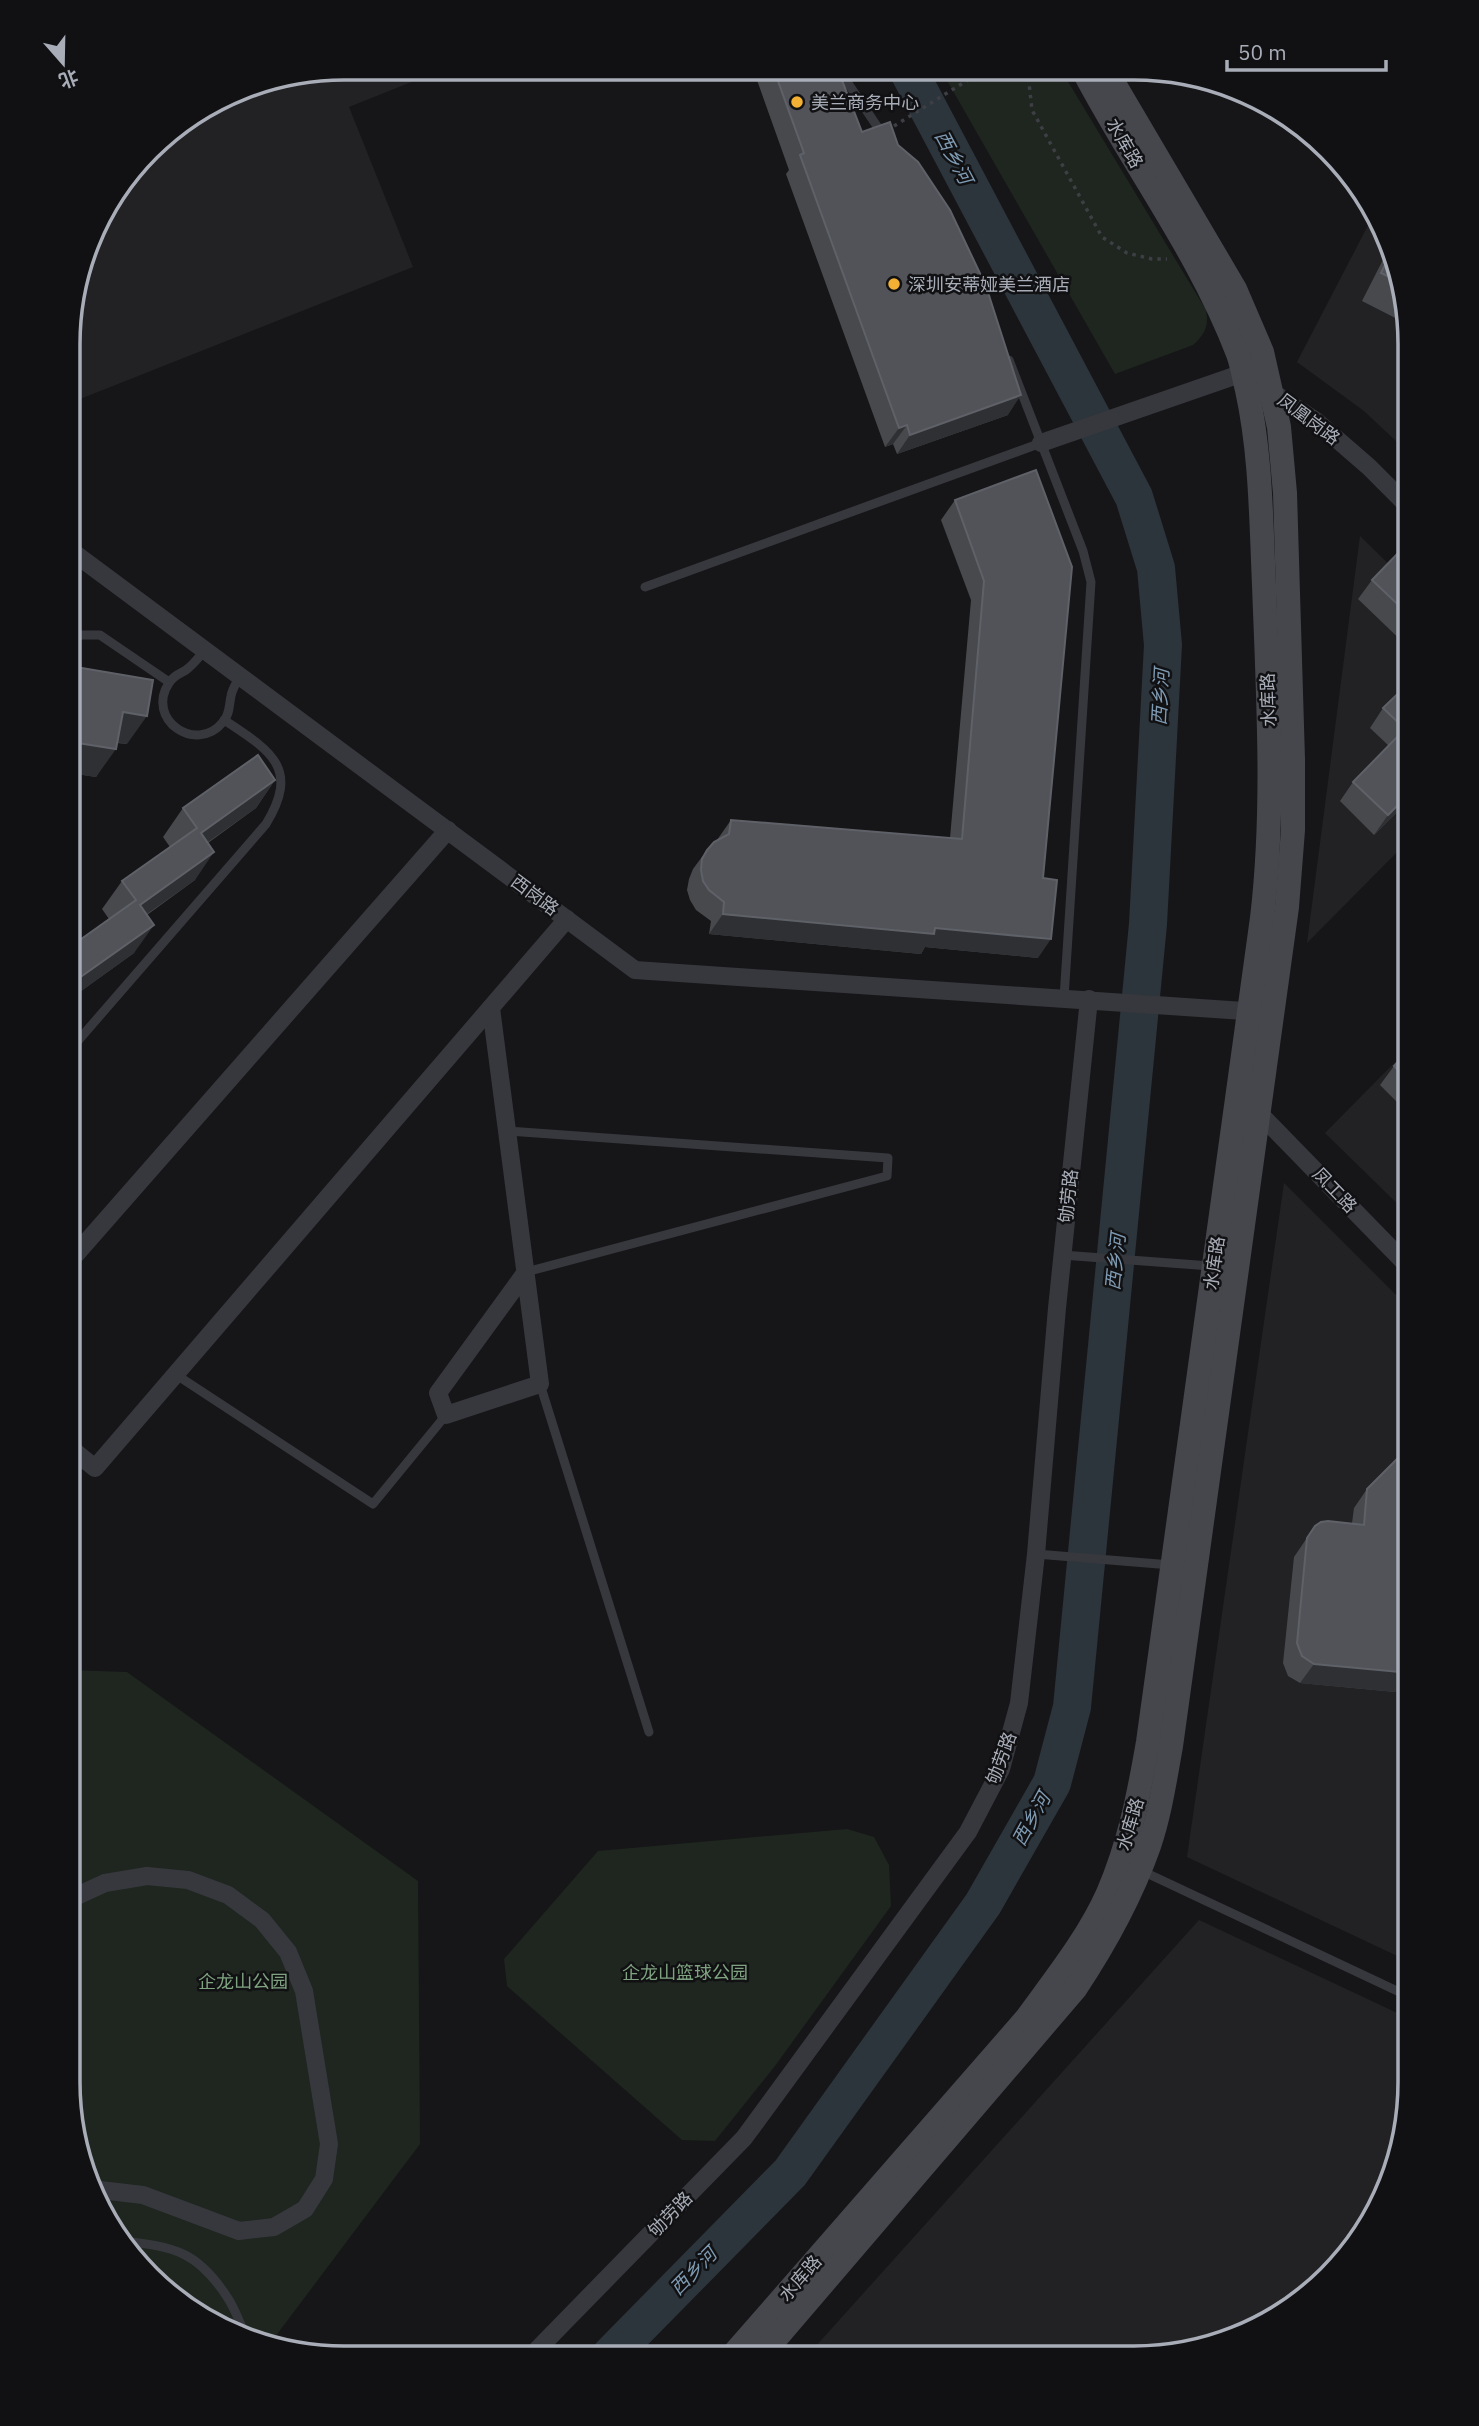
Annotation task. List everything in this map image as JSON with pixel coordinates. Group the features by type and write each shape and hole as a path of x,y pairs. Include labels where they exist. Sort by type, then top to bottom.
{"main road":[{"name":"水库路","path":"741,2346 1026,2019 1086,1932 1107,1894 1129,1865 1149,1845 1171,1746 1259,1113 1263,905 1270,828 1260,484 1256,429 1239,356 1215,299 1089,80"},
{"name":"水库路","path":"769,2346 1075,1989 1125,1906 1214,1266 1261,1012 1287,907 1293,830 1293,759 1285,493 1279,427 1262,352 1235,289 1111,80"}],"street":[{"path":"1041,443 1243,373"},
{"name":"凤凰岗路","path":"1243,373 1316,421 1398,496"},
{"name":"西岗路","path":"80,557 635,970 1261,1012"},
{"path":"80,1249 447,830"},
{"path":"80,1456 94,1468 567,919"},
{"name":"劬劳路","path":"541,2346 744,2138 968,1832 1001,1769 1019,1703 1069,1255 1089,999"},
{"path":"491,1008 526,1272 540,1384 446,1415 438,1393 526,1272"},
{"name":"凤工路","path":"1259,1113 1398,1256"},
{"path":"80,1894 105,1883 147,1876 188,1880 228,1895 261,1920 288,1952 304,1991 329,2144 324,2179 305,2209 274,2227 239,2231 143,2195 107,2197"}],"lane":[{"path":"846,80 889,144"},
{"path":"1007,354 1083,551 1091,582 1064,998"},
{"path":"645,587 1041,443"},
{"path":"80,636 100,635 169,682"},
{"path":"205,650 187,669 175,675 164,692 163,709 172,725 180,732 197,736 215,730 225,720 231,694 240,676"},
{"path":"80,1038 266,824 277,807 281,784 278,765 265,748 225,720"},
{"path":"507,1131 888,1158 887,1176 526,1272"},
{"path":"1069,1255 1214,1266"},
{"path":"175,1374 373,1504 446,1415"},
{"path":"540,1384 649,1732"},
{"path":"1036,1554 1173,1565"},
{"path":"1129,1865 1398,1991"},
{"path":"135,2242 183,2252 206,2268 230,2302 241,2324"}],"path":[{"path":"897,124 968,80"},
{"path":"1027,80 1035,117 1102,237 1127,253 1152,259 1173,259"}],"shaded area":[{"path":"416,80 349,107 413,267 80,399 81,327 89,276 116,212 146,170 170,146 212,116 259,94 327,81"},
{"path":"1369,224 1385,259 1396,310 1398,443 1364,411 1297,362"},
{"path":"1360,536 1398,573 1398,851 1307,943"},
{"path":"1398,1059 1398,1204 1325,1133"},
{"path":"1284,1183 1398,1297 1398,1956 1187,1857"},
{"path":"1199,1920 1398,2013 1396,2116 1390,2150 1378,2183 1363,2214 1333,2256 1309,2280 1267,2310 1220,2332 1152,2345 816,2346"}],"green space":[{"path":"947,80 1067,80 1206,310 1205,329 1193,345 1115,374"},
{"name":"企龙山公园","path":"80,1670 127,1672 418,1881 420,2144 275,2337 243,2325 198,2301 170,2280 135,2242 116,2214 94,2167 81,2099"},
{"name":"企龙山篮球公园","path":"847,1829 874,1837 889,1865 891,1906 775,2066 715,2141 682,2140 507,1986 504,1959 598,1851"}],"building":[{"name":"深圳安蒂娅美兰酒店","path":"778,80 842,80 862,132 890,122 898,145 918,162 950,210 986,286 1021,395 910,435 907,425 899,428 800,155 804,153"},
{"path":"1386,263 1390,277 1381,273"},
{"path":"1036,470 1072,567 1043,878 1057,880 1051,939 935,928 934,934 723,914 724,902 709,890 703,881 701,870 702,859 707,850 714,842 729,834 731,820 962,839 984,581 955,500"},
{"path":"1398,553 1398,605 1372,580"},
{"path":"80,668 153,680 147,716 123,712 116,749 80,743"},
{"path":"1398,694 1398,722 1383,708"},
{"path":"1398,736 1398,805 1388,815 1353,782"},
{"path":"258,755 275,780 201,833 214,852 140,905 154,925 80,977 80,940 136,900 122,881 197,828 183,808"},
{"path":"1398,1458 1398,1672 1314,1664 1302,1656 1297,1643 1307,1538 1321,1522 1364,1525 1367,1489"}],"waterway":[{"name":"西乡河","path":"620,2346 790,2173 983,1904 1052,1783 1072,1707 1148,924 1163,645 1156,568 1134,497 913,80"}],"place":[{"name":"美兰商务中心","path":"797,102"},
{"name":"深圳安蒂娅美兰酒店","path":"894,284"}]}
